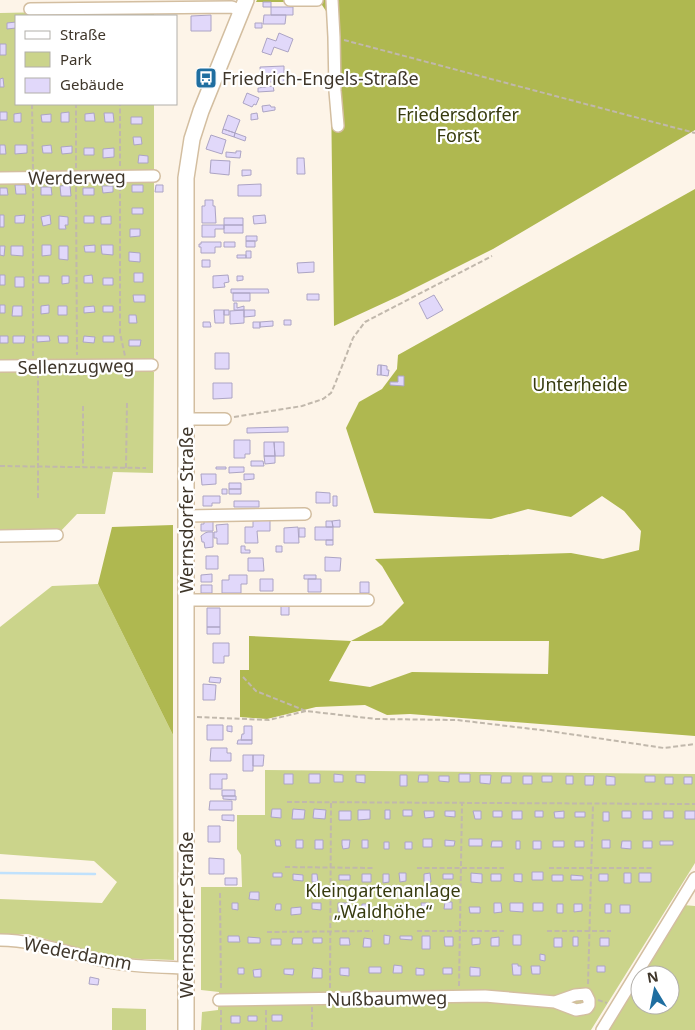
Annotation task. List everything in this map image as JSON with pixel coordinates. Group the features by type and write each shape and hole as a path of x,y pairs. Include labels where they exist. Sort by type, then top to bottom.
{"main road":[{"name":"Wernsdorfer Straße","path":"186,1030 186,178 192,139 243,6"}],"street":[{"path":"290,0 317,0"},
{"path":"332,0 338,126"},
{"path":"30,9 243,6"},
{"name":"Werderweg","path":"0,178 154,176"},
{"name":"Sellenzugweg","path":"0,366 152,365"},
{"path":"186,419 225,419"},
{"path":"186,516 305,514"},
{"path":"0,536 57,535"},
{"path":"186,600 368,600"},
{"path":"602,1030 695,878"},
{"name":"Wederdamm","path":"0,940 22,941 112,962 186,968"},
{"name":"Nußbaumweg","path":"220,1000 485,996 555,1002 576,1010 582,1010 589,1005 586,994"}],"path":[{"path":"334,37 695,132"},
{"path":"32,105 38,498"},
{"path":"76,105 77,365"},
{"path":"120,105 120,333 127,365"},
{"path":"225,419 302,406 323,399 331,392 353,338 365,322 492,256"},
{"path":"126,468 127,401"},
{"path":"83,406 83,468"},
{"path":"0,466 146,468"},
{"path":"243,677 256,692 306,711 376,719 457,720 664,748 695,744"},
{"path":"198,717 269,720 306,711"},
{"path":"287,802 695,804"},
{"path":"330,999 331,802"},
{"path":"459,996 462,803"},
{"path":"586,994 588,989 592,804"},
{"path":"285,867 374,868"},
{"path":"417,868 504,868"},
{"path":"549,868 654,868"},
{"path":"220,893 220,1030"},
{"path":"267,932 373,931"},
{"path":"417,931 504,931"},
{"path":"547,931 611,931"},
{"path":"312,998 312,1030"},
{"path":"266,999 266,1030"}],"green space":[{"name":"Friedersdorfer Forst","path":"257,0 695,0 695,130 493,249 334,326 330,17 320,2 256,2"},
{"path":"154,10 154,15 15,15 15,105 154,105 153,473 113,472 105,514 77,514 57,535 0,541 0,13"},
{"name":"Unterheide","path":"695,189 695,736 410,714 387,715 365,705 316,707 267,719 240,717 240,670 249,670 249,636 351,641 382,625 404,603 382,566 375,559 571,553 603,559 639,550 641,531 624,511 602,496 571,517 528,509 491,519 374,513 346,428 359,402 382,389 397,369 398,355","holes":["351,641 549,641 548,674 412,672 370,687 329,681"]},
{"path":"173,525 173,735 98,584 112,527"},
{"path":"98,584 173,735 174,960 111,958 28,934 0,935 0,899 102,903 117,882 94,861 0,854 0,627 52,586"},
{"name":"Kleingartenanlage „Waldhöhe“","path":"265,770 695,774 695,863 591,1030 201,1030 202,1012 218,1010 219,992 201,990 201,887 242,887 241,855 237,849 237,815 265,815"},
{"path":"683,905 695,906 695,1030 607,1030 630,992 630,1015 680,1015 680,965 647,965"},
{"path":"112,1008 146,1009 146,1030 112,1030"}],"building":[{"path":"263,2 271,2 271,7 263,7"},
{"path":"271,7 293,7 293,15 271,15"},
{"path":"211,15 211,31 191,31 191,16"},
{"path":"264,15 286,15 285,24 263,24"},
{"path":"15,22 15,28 7,29 7,23"},
{"path":"255,23 262,23 262,28 255,28"},
{"path":"279,33 293,39 288,52 274,47 271,55 262,52 267,38 276,41"},
{"path":"0,44 6,44 6,55 0,55"},
{"path":"284,66 284,82 261,82 260,67"},
{"path":"3,78 4,87 0,87 0,79"},
{"path":"273,86 274,91 258,92 258,88"},
{"path":"247,93 259,98 256,105 254,104 252,107 243,103"},
{"path":"270,105 275,107 275,110 263,112 262,106"},
{"path":"0,112 7,112 7,120 0,120"},
{"path":"69,112 69,122 61,122 61,113"},
{"path":"21,113 21,122 14,122 14,114"},
{"path":"94,113 95,121 85,121 85,114"},
{"path":"104,113 113,113 114,122 105,122"},
{"path":"257,113 258,119 251,120 251,114"},
{"path":"51,114 51,122 42,122 41,115"},
{"path":"228,115 240,120 235,133 223,129"},
{"path":"131,117 142,117 142,124 131,124"},
{"path":"223,129 235,133 234,137 222,133"},
{"path":"235,133 246,137 245,141 234,137"},
{"path":"211,135 226,140 222,154 206,149"},
{"path":"133,137 141,137 142,144 134,145"},
{"path":"0,145 5,145 6,154 0,154"},
{"path":"15,145 27,145 27,153 15,154"},
{"path":"51,145 52,153 43,153 42,146"},
{"path":"72,146 72,153 62,154 61,147"},
{"path":"84,148 94,148 94,155 84,155"},
{"path":"114,148 114,157 103,158 103,149"},
{"path":"236,151 241,151 240,158 226,157 226,152 236,153"},
{"path":"139,155 148,156 148,163 138,163"},
{"path":"297,158 304,158 305,174 297,174"},
{"path":"211,160 230,161 229,175 210,173"},
{"path":"242,170 251,170 251,175 242,176"},
{"path":"261,184 261,196 238,196 238,185"},
{"path":"15,185 25,185 26,194 16,194"},
{"path":"70,185 71,196 61,196 60,186"},
{"path":"132,185 143,185 143,192 132,192"},
{"path":"156,185 163,185 163,192 155,192"},
{"path":"102,186 113,186 113,192 103,193"},
{"path":"41,187 51,187 52,195 41,195"},
{"path":"0,188 7,188 8,195 0,195"},
{"path":"83,188 94,188 94,195 83,195"},
{"path":"205,200 213,200 216,223 202,223 202,206 205,206"},
{"path":"132,208 143,208 143,214 132,214"},
{"path":"0,215 4,215 4,227 0,227"},
{"path":"25,215 24,223 15,223 15,216"},
{"path":"50,215 51,224 43,226 41,217"},
{"path":"265,215 266,223 254,224 253,216"},
{"path":"59,216 68,217 68,225 65,225 66,229 59,229"},
{"path":"84,216 94,216 94,223 84,223"},
{"path":"111,216 111,224 101,224 101,217"},
{"path":"224,218 243,218 243,225 224,225"},
{"path":"202,225 224,225 224,229 215,229 215,237 202,237"},
{"path":"224,225 243,225 243,233 224,233"},
{"path":"130,229 140,229 140,236 130,237"},
{"path":"246,236 257,236 257,241 246,241"},
{"path":"246,241 255,241 255,247 246,247"},
{"path":"201,242 221,242 221,247 215,247 215,253 201,253 199,244"},
{"path":"224,242 235,242 235,247 224,247"},
{"path":"42,245 51,245 51,255 42,256"},
{"path":"95,245 95,252 85,252 84,246"},
{"path":"101,245 113,245 113,255 102,254"},
{"path":"0,246 5,246 4,256 0,255"},
{"path":"11,246 23,246 23,256 11,255"},
{"path":"59,246 68,246 68,260 59,259"},
{"path":"246,251 251,251 251,258 246,258"},
{"path":"129,252 140,253 140,262 129,261"},
{"path":"237,255 246,255 246,258 237,258"},
{"path":"202,260 210,260 210,267 202,267"},
{"path":"314,262 314,272 298,273 297,263"},
{"path":"134,273 143,273 143,282 134,282"},
{"path":"0,275 5,275 5,285 0,285"},
{"path":"92,275 93,283 84,283 84,276"},
{"path":"228,275 229,282 224,283 225,287 213,288 213,276"},
{"path":"39,276 49,276 49,283 39,283"},
{"path":"62,276 69,276 69,283 62,284"},
{"path":"237,276 243,276 243,280 237,281"},
{"path":"15,277 24,277 24,287 15,287"},
{"path":"103,278 113,278 113,285 103,285"},
{"path":"231,289 268,289 269,293 231,293"},
{"path":"233,293 250,293 250,301 233,301"},
{"path":"307,294 319,294 319,300 307,300"},
{"path":"133,295 145,295 145,302 134,302"},
{"path":"434,295 443,310 427,319 419,303"},
{"path":"234,303 237,303 237,308 244,306 244,310 234,310"},
{"path":"0,305 5,305 5,313 0,313"},
{"path":"49,305 49,313 41,314 41,306"},
{"path":"13,306 22,306 22,316 12,316"},
{"path":"58,306 67,306 67,315 58,315"},
{"path":"94,306 95,312 84,313 84,307"},
{"path":"103,306 113,306 113,312 103,312"},
{"path":"214,310 224,310 224,323 215,323"},
{"path":"224,310 229,310 229,315 224,315"},
{"path":"244,310 244,323 230,324 230,311"},
{"path":"244,310 255,310 255,316 244,317"},
{"path":"129,315 136,315 137,323 129,323"},
{"path":"284,320 291,320 291,325 284,325"},
{"path":"273,321 273,326 260,327 260,322"},
{"path":"203,322 210,322 211,327 203,327"},
{"path":"253,322 260,322 260,328 253,328"},
{"path":"0,336 8,336 8,343 0,343"},
{"path":"13,336 25,336 24,343 13,343"},
{"path":"37,336 49,336 50,341 37,342"},
{"path":"58,336 68,336 68,343 59,343"},
{"path":"84,336 95,337 94,343 83,342"},
{"path":"103,336 114,336 114,342 103,342"},
{"path":"129,340 141,340 140,346 129,346"},
{"path":"215,353 229,353 229,369 215,369"},
{"path":"378,365 381,365 381,375 377,375"},
{"path":"381,365 387,366 387,370 389,370 388,376 381,375"},
{"path":"398,376 404,376 404,386 390,385 390,382 398,382"},
{"path":"213,383 232,383 232,398 213,399"},
{"path":"288,427 288,432 247,433 247,428"},
{"path":"234,440 250,440 250,454 245,454 245,458 234,458"},
{"path":"264,442 274,442 275,456 264,456"},
{"path":"274,442 284,442 284,456 275,456"},
{"path":"264,456 275,456 275,463 265,464"},
{"path":"251,461 263,461 264,466 251,466"},
{"path":"216,467 226,467 226,469 216,469"},
{"path":"229,467 244,467 244,472 229,473"},
{"path":"201,474 216,474 216,484 202,485"},
{"path":"244,474 254,474 254,479 244,480"},
{"path":"229,483 241,483 241,489 229,489"},
{"path":"222,489 227,489 227,494 222,494"},
{"path":"229,489 241,489 241,494 229,494"},
{"path":"316,492 330,493 330,503 316,503"},
{"path":"203,496 220,496 220,503 212,503 212,506 203,506"},
{"path":"333,496 337,496 337,506 333,506"},
{"path":"234,501 259,501 259,507 234,507"},
{"path":"270,520 270,531 257,531 258,543 245,543 245,527 253,527 253,521"},
{"path":"340,520 340,527 333,527 332,521"},
{"path":"204,521 213,521 213,531 201,531 201,524 204,524"},
{"path":"326,521 332,521 333,527 326,527"},
{"path":"228,524 228,544 217,544 217,538 214,538 214,532 217,532 216,525"},
{"path":"298,527 299,543 284,543 284,528"},
{"path":"315,527 333,527 333,540 315,540"},
{"path":"299,528 305,528 305,537 299,537"},
{"path":"208,532 213,532 213,547 205,548 201,536"},
{"path":"326,540 333,540 333,545 326,545"},
{"path":"241,546 245,546 245,550 250,550 250,553 241,553"},
{"path":"276,546 282,546 282,552 276,552"},
{"path":"206,556 218,556 218,569 206,569"},
{"path":"325,557 341,558 340,571 325,571"},
{"path":"248,558 263,558 264,571 248,571"},
{"path":"212,574 212,582 201,582 201,575"},
{"path":"229,575 247,575 247,584 241,584 241,593 222,593 222,580 229,580"},
{"path":"304,575 316,575 316,579 304,579"},
{"path":"260,579 273,579 273,591 260,591"},
{"path":"308,579 321,579 321,592 308,592"},
{"path":"360,582 369,582 369,593 360,593"},
{"path":"201,585 212,585 212,593 201,593"},
{"path":"281,604 289,604 289,615 281,615"},
{"path":"207,608 220,608 220,627 207,627"},
{"path":"207,627 220,627 220,634 207,634"},
{"path":"213,643 229,643 229,656 224,656 224,663 213,663"},
{"path":"210,677 221,678 220,683 209,682"},
{"path":"203,684 216,685 215,700 203,700"},
{"path":"207,725 223,725 223,740 207,740"},
{"path":"227,726 232,726 232,732 227,731"},
{"path":"244,726 252,726 252,740 241,740 242,734 244,734"},
{"path":"238,740 252,740 252,744 237,744"},
{"path":"211,748 227,748 227,753 231,753 231,761 210,761"},
{"path":"243,755 253,755 253,771 243,771"},
{"path":"253,755 264,755 263,766 253,766"},
{"path":"210,774 227,774 227,779 222,779 222,789 210,789"},
{"path":"284,774 293,774 293,784 284,784"},
{"path":"309,774 320,774 320,783 309,783"},
{"path":"334,774 343,775 343,782 334,782"},
{"path":"459,774 470,774 470,782 459,782"},
{"path":"356,775 365,775 365,783 356,782"},
{"path":"400,775 407,775 407,786 400,786"},
{"path":"419,775 428,775 428,782 418,782"},
{"path":"480,775 491,775 490,784 480,783"},
{"path":"439,776 449,776 449,782 439,781"},
{"path":"502,776 511,776 511,783 501,783"},
{"path":"523,776 532,776 532,784 523,784"},
{"path":"542,776 552,776 552,782 542,782"},
{"path":"566,776 573,776 573,784 566,784"},
{"path":"585,776 594,776 593,785 585,785"},
{"path":"606,776 615,777 615,785 606,785"},
{"path":"645,776 655,776 655,782 645,782"},
{"path":"665,777 673,777 673,784 665,784"},
{"path":"684,777 692,777 692,784 684,784"},
{"path":"222,790 235,790 235,796 222,796"},
{"path":"223,796 236,796 236,800 223,799"},
{"path":"210,801 232,801 232,810 209,810"},
{"path":"272,809 281,809 281,818 271,817"},
{"path":"293,809 305,810 304,819 292,819"},
{"path":"314,809 326,810 325,819 313,818"},
{"path":"358,810 370,810 370,819 358,820"},
{"path":"385,810 390,810 390,819 385,819"},
{"path":"403,810 412,810 412,816 403,816"},
{"path":"339,811 351,811 351,820 339,820"},
{"path":"424,811 434,811 434,817 425,818"},
{"path":"445,811 455,811 455,817 445,816"},
{"path":"473,811 481,811 481,819 475,819"},
{"path":"493,811 502,811 502,817 493,817"},
{"path":"512,811 522,811 522,819 512,819"},
{"path":"535,811 543,811 543,817 535,817"},
{"path":"564,811 564,818 555,818 554,812"},
{"path":"622,811 631,811 631,818 622,818"},
{"path":"643,811 652,811 652,819 643,819"},
{"path":"664,811 673,811 673,818 664,818"},
{"path":"685,811 695,811 695,819 685,819"},
{"path":"575,812 585,812 585,817 575,817"},
{"path":"603,812 609,812 609,821 603,821"},
{"path":"222,815 234,815 234,821 222,820"},
{"path":"208,826 220,826 220,842 208,842"},
{"path":"423,839 432,839 432,847 423,847"},
{"path":"469,839 482,839 482,846 469,846"},
{"path":"275,840 280,840 281,846 276,846"},
{"path":"296,840 303,840 303,848 296,848"},
{"path":"315,840 323,840 323,849 315,849"},
{"path":"342,840 350,840 349,848 343,849"},
{"path":"362,840 368,840 368,848 362,848"},
{"path":"445,840 455,841 454,846 445,846"},
{"path":"602,840 610,840 610,848 602,848"},
{"path":"492,841 502,841 502,847 491,847"},
{"path":"516,841 520,841 520,849 516,849"},
{"path":"533,841 541,841 541,849 533,849"},
{"path":"553,841 564,841 564,847 553,847"},
{"path":"575,841 584,841 584,847 575,847"},
{"path":"622,841 631,841 631,849 621,848"},
{"path":"643,841 652,841 652,848 643,848"},
{"path":"660,841 673,841 673,845 660,845"},
{"path":"384,842 389,842 389,849 384,849"},
{"path":"405,842 412,842 412,849 405,849"},
{"path":"209,858 224,859 224,874 209,874"},
{"path":"532,872 543,872 543,880 532,880"},
{"path":"273,873 282,873 282,877 273,877"},
{"path":"399,873 406,873 406,881 400,882"},
{"path":"430,873 431,882 424,882 424,874"},
{"path":"471,873 482,874 482,883 471,882"},
{"path":"624,873 631,873 631,883 624,883"},
{"path":"639,873 651,873 651,882 639,882"},
{"path":"293,874 303,875 303,881 293,880"},
{"path":"312,874 317,874 318,882 312,882"},
{"path":"362,874 371,874 371,882 362,882"},
{"path":"383,874 389,874 389,882 383,883"},
{"path":"443,874 453,874 453,879 443,879"},
{"path":"491,874 501,874 501,881 491,881"},
{"path":"514,874 522,874 522,882 514,881"},
{"path":"599,874 608,874 608,881 599,881"},
{"path":"339,875 350,875 350,880 339,880"},
{"path":"552,875 563,875 563,881 552,881"},
{"path":"571,875 583,876 583,880 571,880"},
{"path":"225,878 237,878 237,885 225,885"},
{"path":"250,892 259,892 259,900 249,899"},
{"path":"445,902 452,902 452,909 444,909"},
{"path":"232,903 238,903 238,910 232,909"},
{"path":"312,903 321,903 321,910 312,909"},
{"path":"338,903 350,903 350,911 338,912"},
{"path":"421,903 429,903 430,911 422,912"},
{"path":"494,903 501,903 502,912 494,913"},
{"path":"510,903 523,903 523,912 510,911"},
{"path":"533,903 543,903 543,911 533,911"},
{"path":"276,904 281,904 281,910 275,910"},
{"path":"362,904 370,904 370,912 361,912"},
{"path":"557,904 563,904 563,913 557,913"},
{"path":"574,904 582,904 582,911 574,912"},
{"path":"605,904 611,904 611,913 605,913"},
{"path":"383,905 388,906 388,914 383,914"},
{"path":"620,905 630,905 630,913 620,913"},
{"path":"401,906 410,906 410,914 401,913"},
{"path":"301,907 301,914 291,915 291,908"},
{"path":"469,907 480,907 480,913 470,913"},
{"path":"384,935 390,936 389,944 384,944"},
{"path":"513,935 521,935 521,945 513,945"},
{"path":"228,936 239,936 240,942 228,942"},
{"path":"400,936 412,936 412,940 400,939"},
{"path":"422,936 430,936 430,949 422,949"},
{"path":"248,937 260,938 260,943 248,943"},
{"path":"444,937 453,937 453,946 445,946"},
{"path":"499,937 499,946 491,946 491,938"},
{"path":"573,937 578,937 578,946 573,946"},
{"path":"293,938 302,938 302,944 292,944"},
{"path":"313,938 322,938 322,943 313,943"},
{"path":"340,938 349,938 350,945 340,945"},
{"path":"364,938 371,939 371,947 363,947"},
{"path":"472,938 480,938 480,944 472,945"},
{"path":"554,938 562,938 562,947 554,947"},
{"path":"600,938 609,938 609,946 600,946"},
{"path":"271,939 281,939 281,945 271,945"},
{"path":"540,954 545,955 545,961 540,960"},
{"path":"512,964 521,966 521,975 513,975"},
{"path":"394,965 402,966 402,973 393,973"},
{"path":"531,966 540,966 540,974 532,974"},
{"path":"597,966 605,966 605,972 597,972"},
{"path":"369,967 381,967 381,973 369,973"},
{"path":"470,967 480,968 480,976 470,976"},
{"path":"238,968 244,968 244,974 238,974"},
{"path":"313,968 322,969 322,978 312,978"},
{"path":"340,968 349,968 349,976 340,975"},
{"path":"416,968 424,969 424,975 416,975"},
{"path":"443,968 452,968 452,974 443,974"},
{"path":"261,969 261,977 254,977 253,970"},
{"path":"284,969 294,969 293,975 284,974"},
{"path":"90,977 99,979 98,985 89,984"},
{"path":"272,1015 282,1015 282,1021 272,1021"},
{"path":"231,1016 240,1016 240,1023 231,1023"},
{"path":"248,1016 257,1016 257,1021 248,1021"}],"waterway":[{"path":"0,873 95,874"}],"place":[{"name":"Friedrich-Engels-Straße","path":"206,78"}]}
